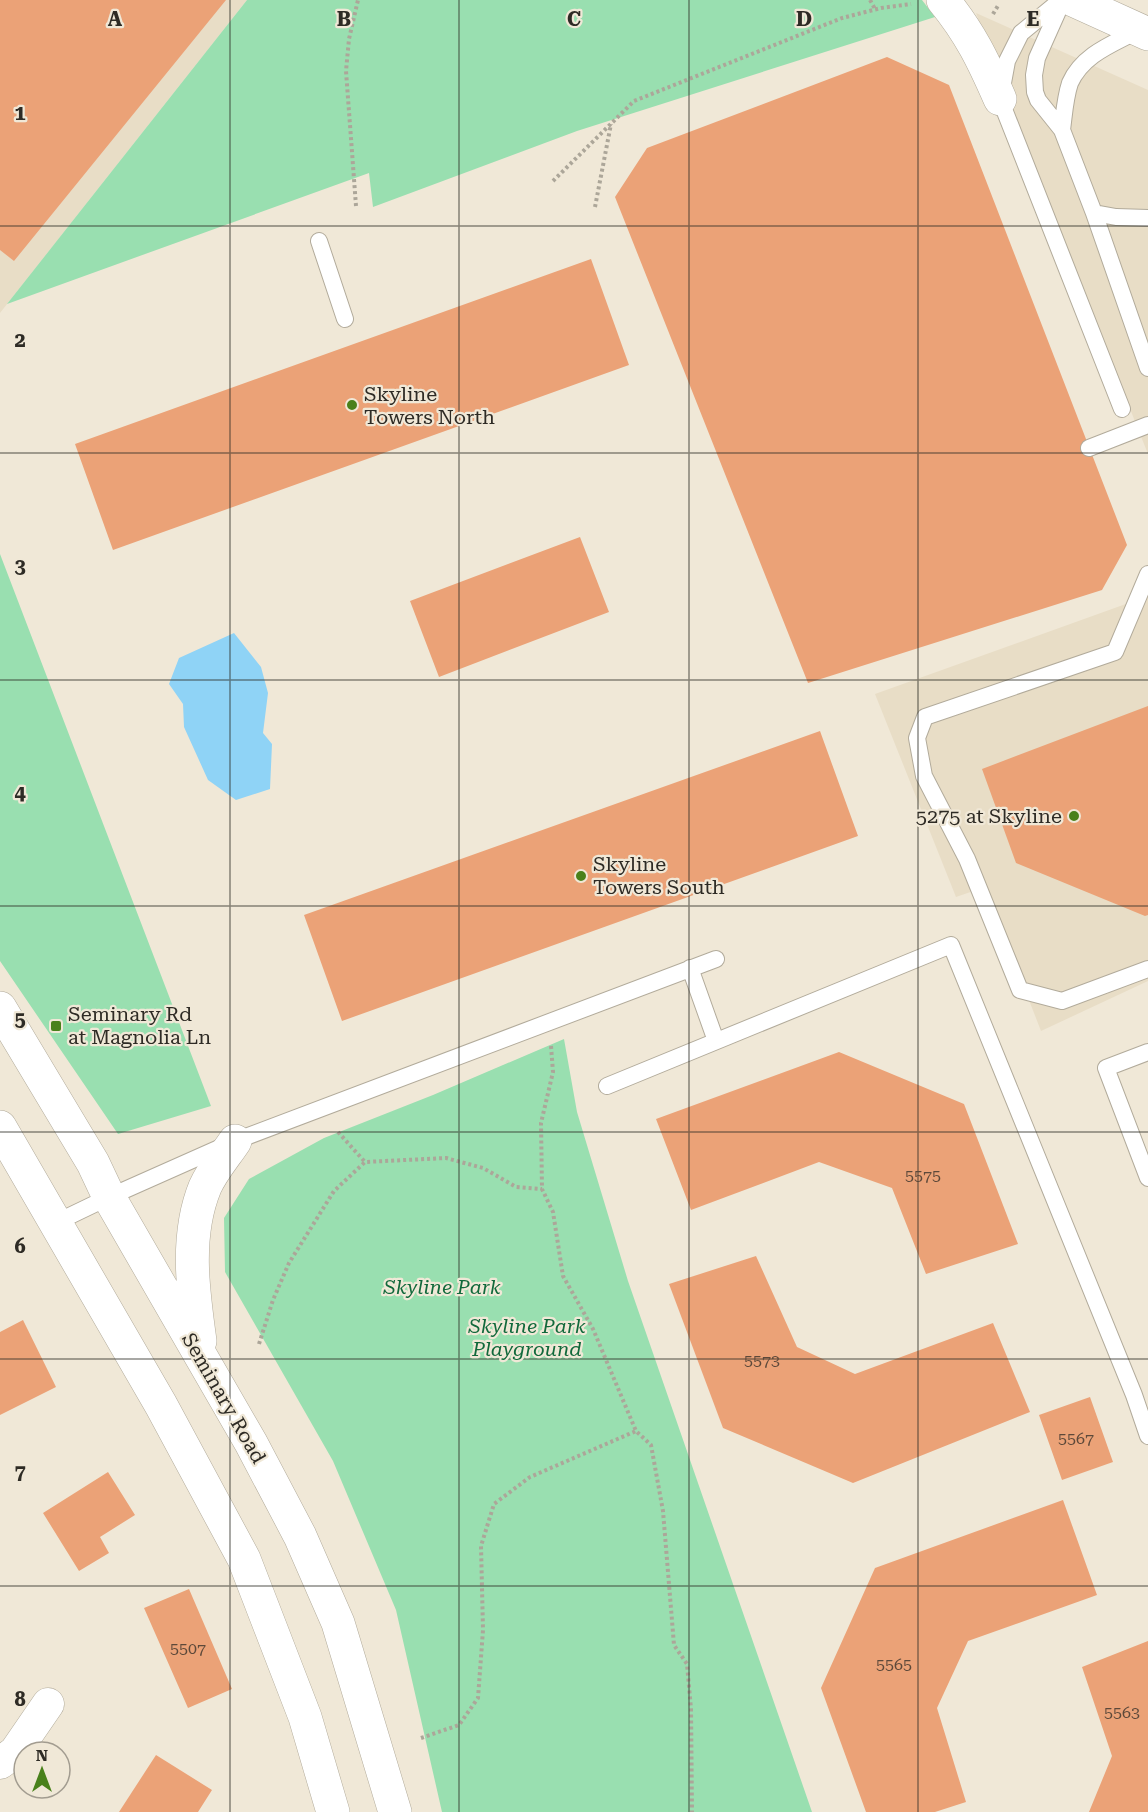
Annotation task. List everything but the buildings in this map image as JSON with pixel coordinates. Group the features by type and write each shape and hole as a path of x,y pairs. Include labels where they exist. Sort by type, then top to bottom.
{"main road":[{"path":"1072,0 1144,32"},
{"path":"927,2 963,24 975,43 1000,99"},
{"name":"Seminary Road","path":"0,1008 93,1163 109,1197 251,1443 300,1536 338,1623 395,1812"},
{"path":"0,1128 161,1405 244,1559 305,1717 333,1812"},
{"path":"203,1361 193,1290 193,1225 205,1186 235,1141"}],"street":[{"path":"0,1763 15,1752 48,1704"}],"lane":[{"path":"1062,0 1022,33 1007,61 1000,99 1122,408"},
{"path":"1062,0 1037,58 1034,75 1035,92 1038,100 1062,130 1094,213 1148,368"},
{"path":"1062,130 1070,84 1081,65 1094,53 1144,32"},
{"path":"1094,213 1116,217 1148,218"},
{"path":"320,241 345,320"},
{"path":"1089,448 1148,425"},
{"path":"1148,574 1115,652 925,717 917,738 924,776 967,860 1020,990 1062,1001 1148,969"},
{"path":"607,1086 951,945 1134,1395 1148,1436"},
{"path":"55,1223 235,1141 716,958"},
{"path":"690,968 716,1041"},
{"path":"1148,1052 1106,1068 1148,1178"}],"path":[{"path":"356,206 346,71 349,39 358,0"},
{"path":"870,0 875,9"},
{"path":"554,181 634,101 842,18 875,9 927,2"},
{"path":"596,207 611,123"},
{"path":"551,1046 553,1072 541,1123 542,1189 553,1212 562,1276 593,1329 636,1431 651,1445 663,1511 674,1646 687,1664 692,1709 692,1812"},
{"path":"338,1132 365,1162"},
{"path":"259,1344 273,1300 289,1263 334,1191 365,1162 446,1158 483,1168 516,1187 542,1189"},
{"path":"421,1738 459,1725 478,1698 483,1630 481,1546 494,1504 530,1477 636,1431"}],"shaded area":[{"path":"0,0 247,0 0,313"},
{"path":"976,13 1148,90 1148,454 1074,268"},
{"path":"1148,596 1148,981 1041,1031 985,887 956,897 875,694"}],"green space":[{"path":"247,0 922,0 935,17 577,131 373,207 369,173 7,304"},
{"path":"0,554 211,1106 118,1134 0,961"},
{"name":"Skyline Park","path":"564,1039 577,1112 628,1281 812,1812 442,1812 396,1610 333,1461 225,1272 224,1218 249,1179 324,1138 433,1095"}],"water":[{"path":"234,633 261,667 268,693 263,733 272,744 270,789 236,800 208,780 184,727 183,704 169,684 179,658"}],"place":[{"name":"Skyline Towers North","path":"352,405"},
{"name":"5275 at Skyline","path":"1074,816"},
{"name":"Skyline Towers South","path":"581,876"},
{"name":"Seminary Rd at Magnolia Ln","path":"56,1026"}],"park label":[{"name":"Skyline Park Playground","path":"527,1338"}]}
